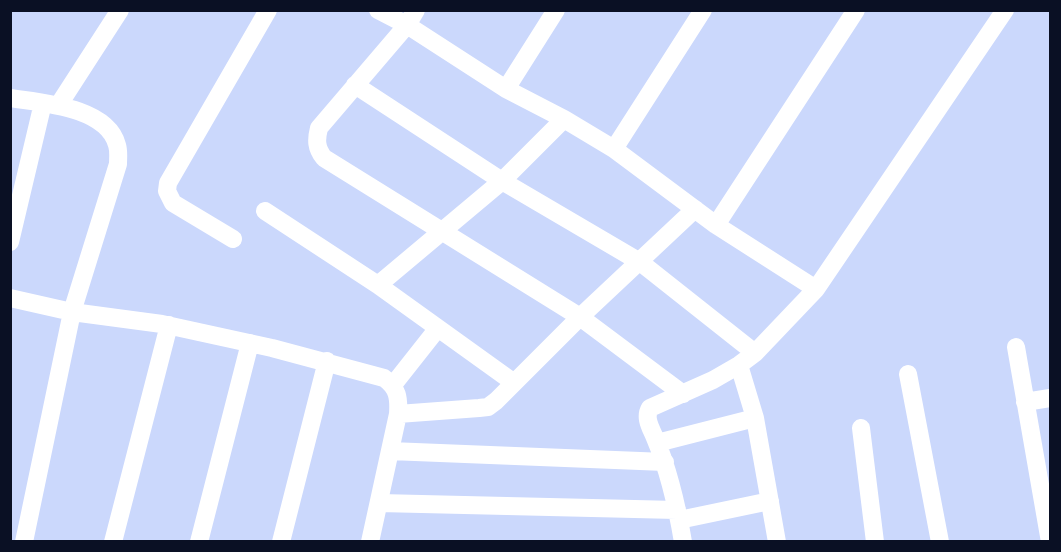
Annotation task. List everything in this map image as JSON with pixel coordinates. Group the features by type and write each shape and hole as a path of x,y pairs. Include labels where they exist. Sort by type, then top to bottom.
{"street":[{"path":"10,242 50,105 120,10"},
{"path":"233,239 173,203 167,191 168,183 268,10"},
{"path":"378,10 411,18 506,89 564,119 614,149 716,225 816,289"},
{"path":"506,89 556,10"},
{"path":"614,149 704,10"},
{"path":"716,225 856,10"},
{"path":"682,542 665,462 647,418 647,412 654,405 682,394 739,365 755,353 816,289 1005,10"},
{"path":"411,18 319,128 316,137 317,149 324,158 580,317 682,394"},
{"path":"355,85 502,181 640,262 755,353"},
{"path":"10,98 50,105 96,118 117,144 118,164 72,312 23,540"},
{"path":"378,285 502,181 564,119"},
{"path":"398,414 488,407 696,209"},
{"path":"265,211 378,285 513,382"},
{"path":"10,298 72,312 169,326 250,343 384,378 393,384 399,396 398,414 370,542"},
{"path":"113,542 169,326"},
{"path":"393,384 438,328"},
{"path":"199,542 250,343"},
{"path":"1016,347 1050,542"},
{"path":"281,542 327,362"},
{"path":"739,365 755,418 777,542"},
{"path":"908,374 940,542"},
{"path":"1026,402 1050,398"},
{"path":"657,443 755,418"},
{"path":"861,428 875,542"},
{"path":"390,451 665,462"},
{"path":"379,503 678,515 770,501"}]}
